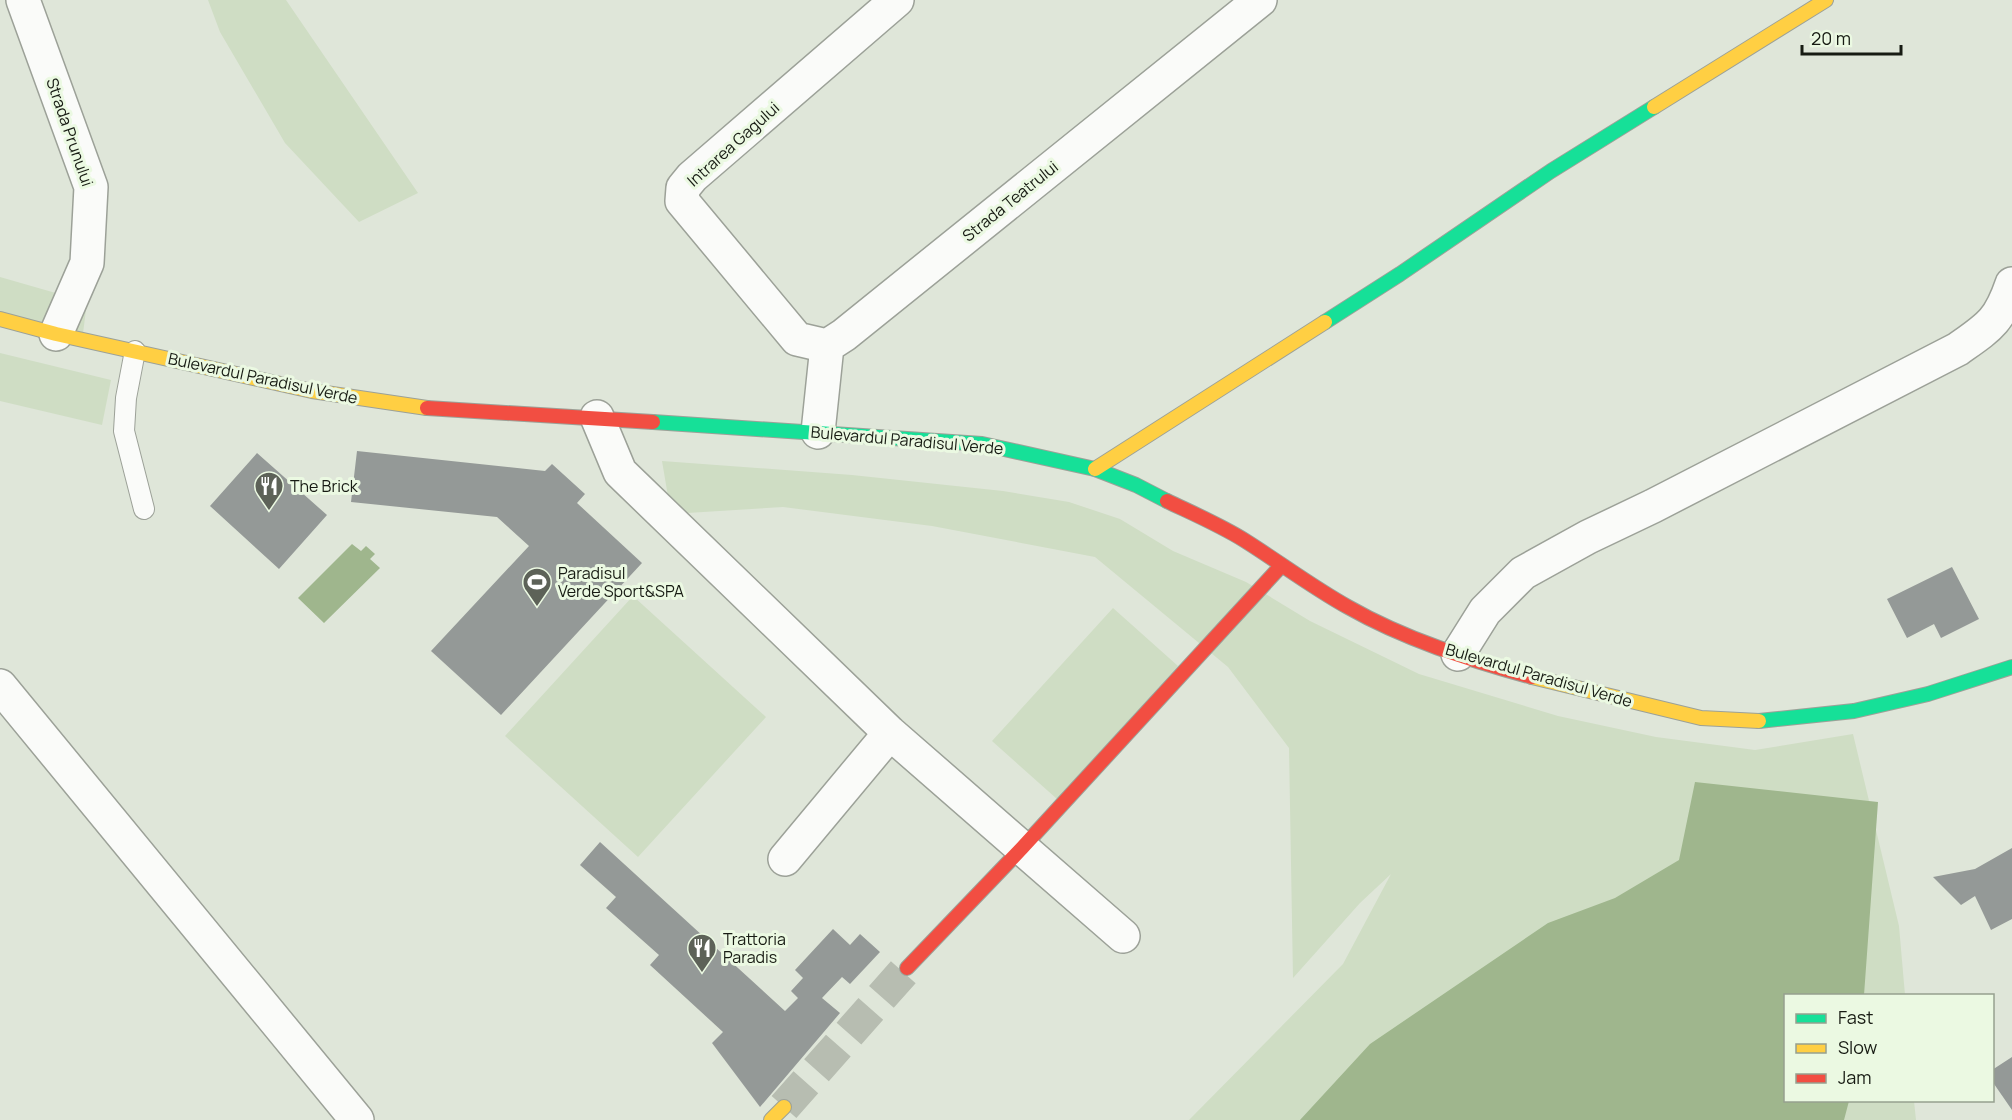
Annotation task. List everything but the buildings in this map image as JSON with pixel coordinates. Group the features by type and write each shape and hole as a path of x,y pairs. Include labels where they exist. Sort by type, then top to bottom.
{"street":[{"name":"Strada Prunului","path":"23,0 91,187 87,263 56,334"},
{"name":"Intrarea Gagului","path":"827,346 797,339 682,201 683,188 897,0"},
{"name":"Strada Teatrului","path":"827,346 844,335 1260,0"},
{"path":"1095,469 1400,274 1551,171 1826,0"},
{"path":"1458,654 1485,611 1523,573 1588,537 1682,492 1958,349 1991,326 2006,303 2012,284"},
{"name":"Bulevardul Paradisul Verde","path":"0,319 56,334 312,391 414,407 597,417 982,444 1095,469 1136,485 1243,539 1281,566 1349,608 1404,634 1529,676 1701,718 1769,721 1854,711 1929,694 2012,667"},
{"path":"818,432 827,346"},
{"path":"597,417 620,472 890,733 1122,936"},
{"path":"908,968 1022,848 1281,566"},
{"path":"0,686 357,1120"},
{"path":"785,859 890,733"},
{"path":"771,1120 784,1107"}],"lane":[{"path":"135,351 126,398 124,430 144,509"}],"shaded area":[{"path":"208,0 286,0 418,193 359,222 285,143 220,32"},
{"path":"0,277 87,302 82,341 0,317"},
{"path":"0,353 111,380 102,425 0,401"},
{"path":"662,461 852,475 1003,491 1069,502 1120,519 1173,551 1246,582 1310,621 1419,674 1558,716 1656,737 1755,750 1853,734 1899,926 1905,994 1784,994 1784,1102 1914,1102 1916,1120 1189,1120 1343,964 1391,874 1360,903 1293,978 1289,748 1228,667 1095,557 932,526 783,507 671,514"},
{"path":"352,544 361,551 366,546 375,554 370,559 380,568 324,623 298,598"},
{"path":"633,596 766,717 638,857 505,736"},
{"path":"1113,608 1178,666 1057,799 992,741"},
{"path":"1695,782 1878,802 1864,994 1784,994 1784,1102 1849,1102 1844,1120 1300,1120 1370,1044 1548,923 1615,898 1679,860"}],"tunnel":[{"path":"784,1107 907,968"}],"traffic: fast":[{"path":"1325,322 1551,171 1654,107"},
{"path":"653,422 982,444 1095,469 1136,485 1167,501"},
{"path":"1759,721 1854,711 1928,694 2012,667"}],"traffic: slow":[{"path":"1654,107 1826,0"},
{"path":"0,319 56,334 312,391 427,408"},
{"path":"1095,469 1325,322"},
{"path":"1532,677 1701,718 1759,721"},
{"path":"771,1120 784,1107"}],"traffic: jam":[{"path":"427,408 653,422"},
{"path":"1167,501 1235,535 1321,591 1369,618 1438,648 1532,677"},
{"path":"907,968 1022,848 1281,566"}],"place":[{"name":"The Brick","path":"269,512"},
{"name":"Paradisul Verde Sport&SPA","path":"537,608"},
{"name":"Trattoria Paradis","path":"702,974"}]}
